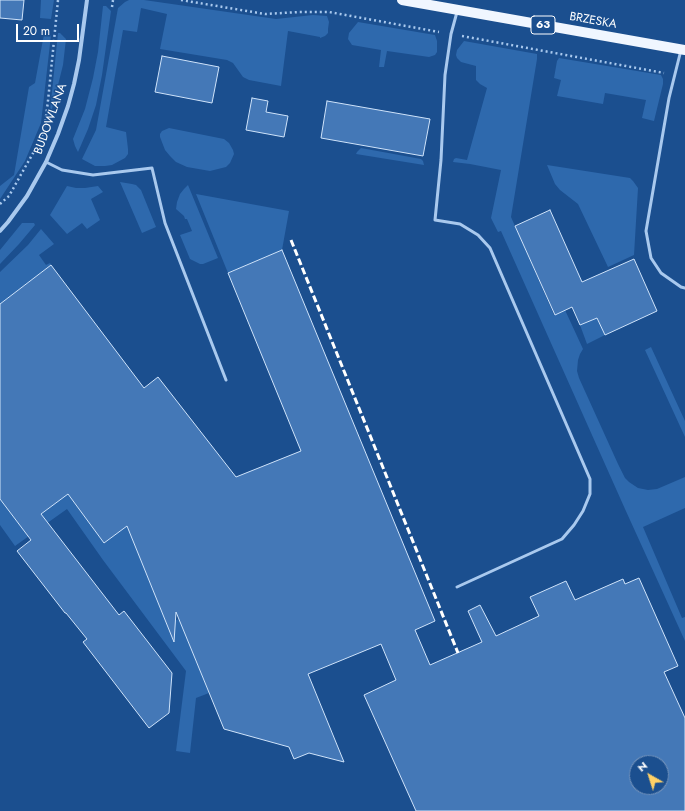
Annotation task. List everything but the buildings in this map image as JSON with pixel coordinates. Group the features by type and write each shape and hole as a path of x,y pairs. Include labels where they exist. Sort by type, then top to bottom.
{"main road":[{"name":"BRZESKA","path":"402,0 683,50"}],"street":[{"name":"BUDOWLANA","path":"0,232 27,196 46,162 58,134 74,84 79,60 87,0"}],"lane":[{"path":"457,10 451,34 445,74 441,160 435,220 460,224 478,235 490,248 590,479 590,494 583,511 562,539 457,587"},
{"path":"683,50 674,74 669,98 646,230 651,258 661,273 681,287 685,288"},
{"path":"46,162 62,170 93,175 152,168 165,223 226,380"}],"path":[{"path":"0,204 9,196 40,141 44,129 58,0"},
{"path":"112,7 113,0"},
{"path":"181,0 265,14 329,12 674,74"}],"shaded area":[{"path":"41,0 54,0 51,19 40,18"},
{"path":"129,0 144,0 276,19 313,15 327,16 329,22 328,33 320,38 288,31 281,86 249,80 243,77 233,63 227,60 160,49 167,14 141,8 137,32 123,30 106,127 126,132 128,154 125,158 112,165 95,166 82,159 96,130 118,8"},
{"path":"103,6 106,6 111,11 102,75 96,105 78,152 73,139 85,109 93,78 98,52"},
{"path":"358,22 435,35 437,41 437,52 435,55 429,57 387,51 384,67 379,67 381,50 352,45 348,39 349,33"},
{"path":"58,33 66,39 63,65 49,121"},
{"path":"44,34 51,35 41,123 25,161 0,199 0,186 14,175 29,87 35,83"},
{"path":"464,41 537,54 511,217 554,315 565,310 583,349 578,360 577,371 579,378 625,478 638,488 648,490 657,489 685,477 685,508 643,527 682,618 685,617 685,641 501,231 498,232 491,218 501,170 453,162 456,158 467,160 487,88 476,80 476,66 461,62 457,58 457,50"},
{"path":"559,58 661,75 663,84 654,121 642,118 646,100 605,93 603,104 557,96 561,80 554,78 557,61"},
{"path":"169,128 224,139 229,143 234,154 230,163 226,167 210,171 187,167 176,162 165,150 160,137 162,131"},
{"path":"361,148 421,159 424,165 356,154"},
{"path":"547,165 630,178 633,181 638,188 634,255 608,267 578,204 560,190 555,184"},
{"path":"120,182 136,185 141,190 156,227 142,233"},
{"path":"188,185 218,258 203,264 190,259 180,235 192,231 187,219 185,219 184,216 176,209 180,194"},
{"path":"67,186 85,188 98,186 103,192 91,199 100,220 87,229 82,223 67,234 50,215"},
{"path":"196,194 289,211 282,250 228,273"},
{"path":"22,223 34,223 35,225 0,264 0,250"},
{"path":"41,229 54,244 39,255 46,265 50,263 51,265 0,304 0,272 28,245"},
{"path":"597,318 605,335 587,344 580,325"},
{"path":"651,347 685,421 685,437 645,350"},
{"path":"68,494 104,543 139,517 170,525 137,550 167,624 179,619 209,693 196,698 190,753 176,751 186,671 67,509 15,546 0,525 0,499 22,528"}],"railway":[{"path":"291,240 458,653"}]}
